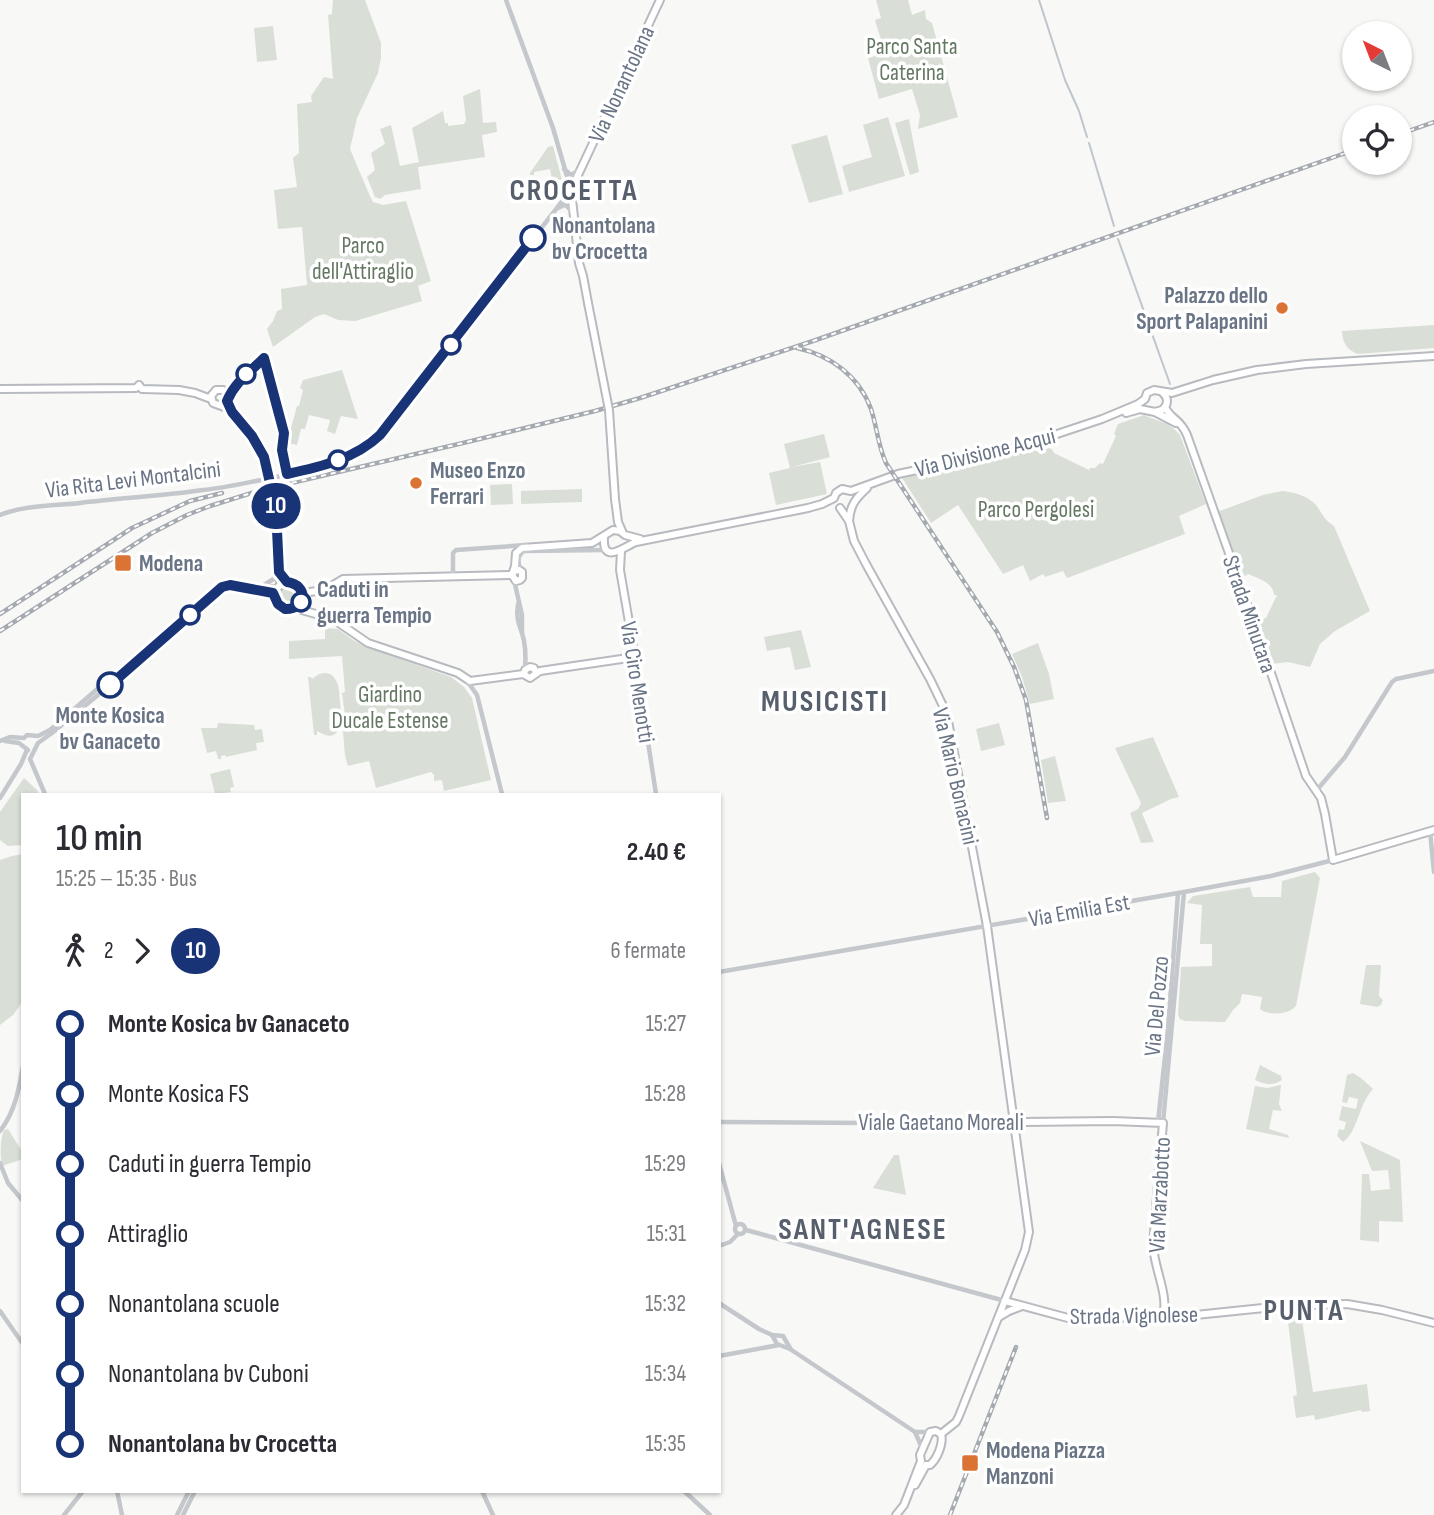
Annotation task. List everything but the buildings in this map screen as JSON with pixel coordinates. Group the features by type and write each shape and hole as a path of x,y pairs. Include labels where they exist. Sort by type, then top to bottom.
{"main road":[{"name":"Via Nonantolana","path":"570,190 660,0"},
{"path":"570,190 579,263 610,410 615,499 618,522 626,540 623,550"},
{"path":"1163,393 1172,393 1257,370 1306,364 1434,356"},
{"path":"1152,411 1162,410 1176,396 1220,379"},
{"path":"0,389 179,390 211,399 216,405 224,403"},
{"path":"211,399 213,393 219,389 223,390 227,394 224,403"},
{"path":"1166,405 1167,397 1163,393 1158,390 1147,393 1145,404 1152,411 1178,425 1187,435"},
{"name":"Via Divisione Acqui","path":"1102,419 1145,399"},
{"path":"224,403 252,436 267,467 276,509 282,584 275,596 281,607 326,616 368,643 462,675 470,681 525,672 530,678 535,676 535,670 635,657"},
{"name":"Strada Minutara","path":"1166,405 1169,414 1181,423 1187,435 1306,776 1321,798 1333,860"},
{"name":"Via Divisione Acqui","path":"851,491 898,474 974,458 1102,419 1140,409 1152,411"},
{"name":"Via Divisione Acqui","path":"855,499 869,486"},
{"path":"604,537 603,542 609,551 623,550 633,543 645,540 822,504 834,498 842,489 851,491 855,499 850,508 845,509 822,504"},
{"path":"834,498 839,508"},
{"path":"302,593 323,591 340,581 352,579 516,575 516,553 519,550 592,543 604,537 613,522 615,499"},
{"name":"Via Mario Bonacini","path":"839,508 849,521 866,564 913,646 944,708 987,926 1029,1236 958,1419 941,1434 942,1441 935,1460 930,1465 923,1463"},
{"name":"Via Mario Bonacini","path":"849,521 850,508"},
{"path":"610,531 617,530 645,540"},
{"name":"Via Ciro Menotti","path":"623,550 620,570 635,657"},
{"name":"Via Ciro Menotti","path":"609,551 620,570"},
{"path":"282,584 297,585 302,593 301,602 295,608"},
{"name":"Via Emilia Est","path":"1333,860 1432,830"},
{"name":"Viale Gaetano Moreali","path":"1013,1124 1160,1123"},
{"name":"Via Marzabotto","path":"1160,1123 1153,1245 1166,1307 1163,1317"},
{"name":"Strada Vignolese","path":"1005,1301 1068,1318 1184,1317 1290,1306 1347,1304 1434,1323"},
{"path":"998,1319 1022,1306"},
{"path":"1166,1307 1170,1312 1184,1313 1186,1316"},
{"path":"898,1515 923,1463 920,1458 930,1432 941,1434"}],"street":[{"path":"506,0 553,128 570,190"},
{"name":"Via Nonantolana","path":"564,169 571,175 582,169"},
{"name":"Via Nonantolana","path":"271,478 349,456 371,444 570,190"},
{"path":"555,210 567,206 575,218"},
{"name":"Via Rita Levi Montalcini","path":"0,515 44,506 203,490 271,478"},
{"path":"453,576 453,553 456,550 573,544"},
{"path":"535,670 527,656 522,634 516,575 518,558 523,551 609,551"},
{"path":"263,585 275,578 279,570"},
{"path":"2,740 38,736 50,730 216,586 228,580 263,585 282,584"},
{"path":"0,798 30,750 219,589 226,586 273,593 275,596"},
{"path":"525,672 527,656"},
{"name":"Via Ciro Menotti","path":"635,657 656,793"},
{"path":"449,671 467,681 477,695 502,793"},
{"path":"1316,791 1345,757 1389,685 1395,679 1434,671"},
{"path":"32,735 38,743"},
{"path":"23,745 24,738"},
{"path":"2,740 17,742 30,750"},
{"path":"30,750 30,759 45,793"},
{"path":"25,758 39,781"},
{"path":"1432,830 1434,872"},
{"name":"Via Emilia Est","path":"721,972 1181,893 1271,876 1333,860"},
{"name":"Via Del Pozzo","path":"1160,1123 1181,893"},
{"path":"0,1131 17,1098 21,1077"},
{"name":"Viale Gaetano Moreali","path":"721,1122 1013,1124"},
{"path":"1,1165 8,1183 21,1199"},
{"path":"721,1170 739,1225"},
{"path":"721,1245 730,1242 738,1234 743,1234 745,1226 739,1225"},
{"path":"738,1234 735,1231 739,1225"},
{"name":"Strada Vignolese","path":"746,1230 1005,1301"},
{"path":"721,1304 915,1432 923,1449"},
{"path":"0,1311 21,1341"},
{"path":"721,1356 767,1348 778,1340"},
{"path":"915,1432 930,1432"},
{"path":"64,1515 81,1493"},
{"path":"117,1493 122,1515"},
{"path":"177,1515 188,1493"},
{"path":"183,1515 194,1493"},
{"path":"483,1493 493,1515"},
{"path":"686,1493 710,1515"}],"green space":[{"name":"Parco dell'Attiraglio","path":"333,0 365,0 381,43 378,73 357,118 350,149 373,202 383,205 406,201 431,281 418,286 422,301 355,321 338,320 324,314 315,317 273,347 267,329 277,311 282,309 281,289 307,285 302,227 278,229 274,190 297,187 293,158 299,153 297,104 312,102 311,96 324,77 333,79 328,15 332,14"},
{"name":"Parco Santa Caterina","path":"876,0 908,0 912,15 925,10 926,19 932,23 958,117 918,129 920,115 912,89 879,99 868,58 885,53 875,20 881,18"},
{"path":"273,26 277,60 257,62 254,28"},
{"path":"480,89 483,123 496,122 497,132 482,135 485,157 418,167 421,189 385,195 380,199 375,197 367,177 375,170 371,153 385,144 380,129 391,125 400,166 419,162 412,128 443,111 448,126 464,124 466,120 463,96"},
{"path":"888,117 905,176 849,192 842,166 872,157 863,125"},
{"path":"909,119 919,172 910,175 895,123"},
{"path":"827,135 843,194 809,203 791,145"},
{"path":"553,146 562,180 552,179 550,169 530,175 548,147"},
{"path":"1434,325 1434,348 1359,354 1349,349 1342,335 1342,331"},
{"path":"342,370 358,419 341,416 335,434 327,431 330,420 309,415 305,429 301,429 297,445 287,443 299,406 303,380"},
{"name":"Parco Pergolesi","path":"1144,415 1167,424 1180,435 1206,504 1179,516 1185,534 1067,578 1063,571 1045,577 1043,574 1030,581 1023,565 1003,574 958,505 931,523 902,478 993,458 1037,445 1052,449 1054,453 1089,470 1100,463 1103,464 1116,436 1114,434 1118,424"},
{"path":"824,434 830,457 792,467 820,462 827,494 776,505 769,473 790,468 784,444"},
{"path":"512,484 513,504 491,505 490,485"},
{"path":"582,489 582,502 521,504 521,491"},
{"path":"1282,491 1299,494 1311,501 1334,526 1370,611 1335,631 1320,644 1310,667 1288,662 1271,664 1258,629 1277,595 1274,595 1265,582 1237,572 1217,512"},
{"path":"289,586 296,589 299,596 296,603 289,606 282,603 279,596 282,589"},
{"name":"Giardino Ducale Estense","path":"325,628 338,629 367,647 451,677 464,687 472,698 491,780 444,791 442,780 434,781 431,772 376,788 369,761 348,766 343,732 346,723 342,693 345,692 342,656 289,659 289,641 325,639"},
{"path":"801,630 811,667 795,670 790,647 767,651 764,637"},
{"path":"1038,643 1054,699 1030,704 1012,654"},
{"path":"325,673 332,675 338,684 341,708 339,728 332,735 317,731 317,735 314,735 308,677 312,679"},
{"path":"218,723 254,725 255,730 262,729 264,742 256,743 257,750 226,757 225,755 218,759 216,751 207,753 201,728 217,728"},
{"path":"999,723 1005,745 981,751 976,729"},
{"path":"1153,737 1179,797 1142,813 1154,842 1141,843 1130,813 1138,809 1141,803 1115,748"},
{"path":"1055,756 1066,801 1048,803 1041,760"},
{"path":"230,769 234,787 230,788 231,792 215,793 210,774"},
{"path":"24,778 37,790 38,793 21,793 21,845 8,846 0,840 0,812"},
{"path":"21,854 21,1004 13,1015 0,1025 0,860"},
{"path":"1315,872 1320,878 1296,1006 1283,1013 1268,1013 1260,1009 1262,997 1242,994 1240,1003 1225,1022 1180,1019 1181,967 1212,966 1212,944 1200,944 1202,905 1187,903 1193,896 1250,887 1253,897 1281,897 1282,881"},
{"path":"1366,965 1381,965 1379,996 1383,1000 1377,1007 1360,1004"},
{"path":"1260,1065 1281,1076 1282,1080 1269,1084 1255,1080"},
{"path":"1353,1073 1373,1089 1352,1132 1343,1142 1337,1136 1339,1129 1344,1130 1346,1122 1339,1120 1342,1106 1356,1109 1358,1099 1349,1097 1347,1103 1342,1102 1347,1075"},
{"path":"1281,1085 1279,1104 1282,1111 1273,1110 1269,1129 1288,1135 1289,1138 1246,1129 1255,1086 1267,1088"},
{"path":"8,1129 21,1150 21,1160 2,1166 1,1152 4,1130"},
{"path":"1360,1141 1400,1160 1403,1222 1379,1221 1379,1242 1360,1240 1362,1174 1369,1174 1371,1191 1390,1189 1388,1170 1372,1171"},
{"path":"894,1155 899,1155 906,1195 873,1188"},
{"path":"1287,1314 1302,1320 1313,1392 1367,1384 1370,1411 1361,1410 1315,1420 1314,1415 1296,1418 1293,1396 1297,1395"}],"waterway":[{"path":"1039,0 1087,137"},
{"path":"1089,143 1114,226"},
{"path":"1118,239 1170,384"}],"railway":[{"path":"1412,130 1434,122"},
{"path":"0,631 152,533 210,506 261,490 640,398 813,341 1342,154"},
{"path":"797,348 832,362 859,387 871,409 886,463 997,632 1026,700 1047,818"},
{"path":"0,614 132,528 190,501 222,493"},
{"path":"950,1515 1016,1347"}],"bus line":[{"name":"10","path":"110,685 222,587 230,585 273,593 278,604 285,609 295,608 301,602 299,587 295,583 287,582 279,572 276,509 264,457 227,401 240,380 264,358 284,433 282,450 287,474 349,456 371,444 380,435 533,238"}],"place":[{"name":"Nonantolana bv Crocetta","path":"533,238"},
{"name":"Palazzo dello Sport Palapanini","path":"1282,308"},
{"name":"Museo Enzo Ferrari","path":"416,483"},
{"name":"Modena","path":"123,563"},
{"name":"Caduti in guerra Tempio","path":"301,602"},
{"name":"Monte Kosica bv Ganaceto","path":"110,685"},
{"name":"Modena Piazza Manzoni","path":"970,1463"}],"district":[{"name":"CROCETTA","path":"574,190"},
{"name":"MUSICISTI","path":"825,701"},
{"name":"SANT'AGNESE","path":"863,1229"},
{"name":"PUNTA","path":"1304,1310"}]}
